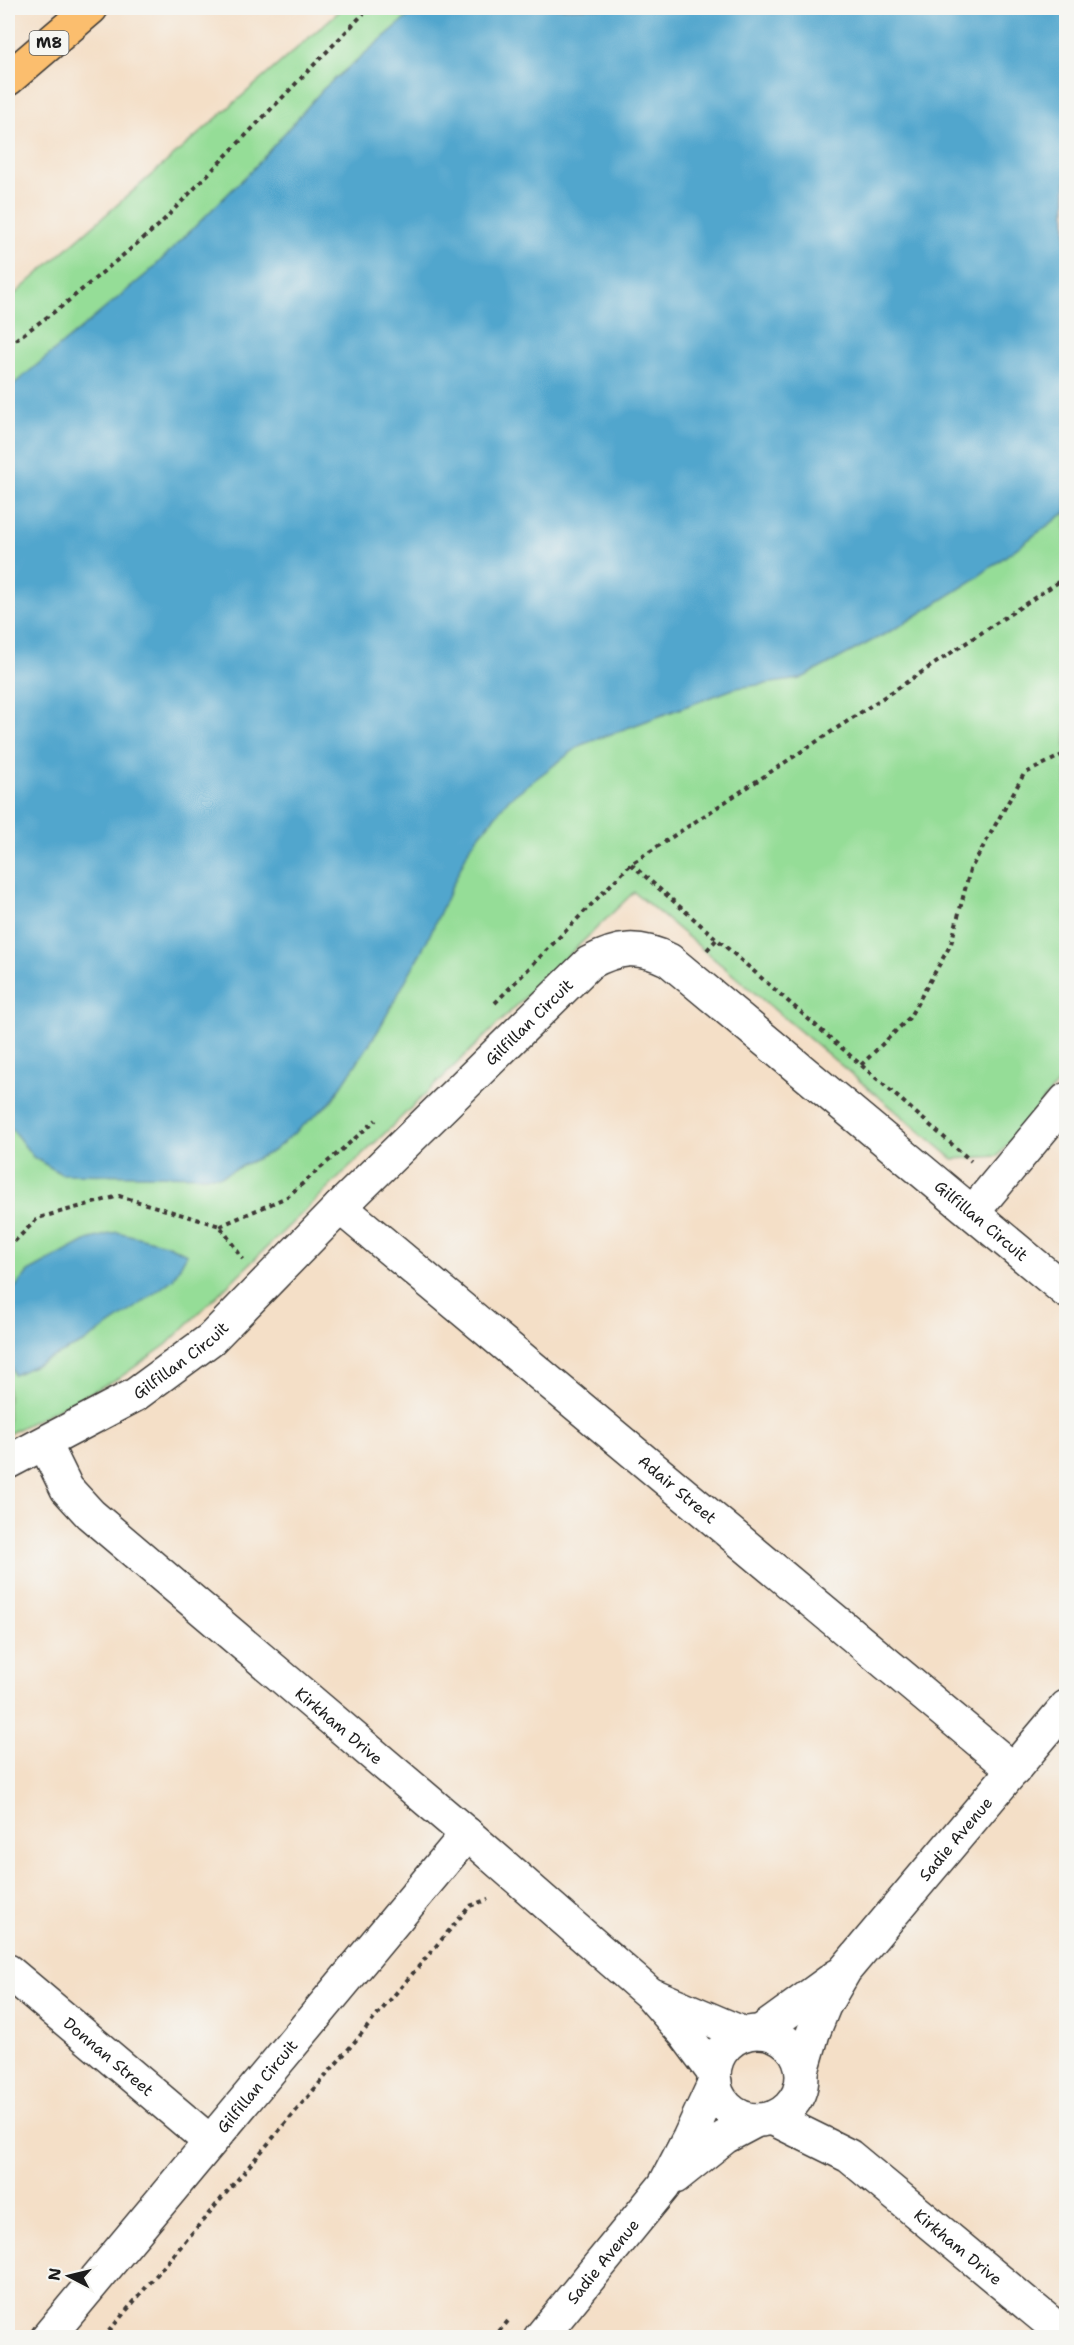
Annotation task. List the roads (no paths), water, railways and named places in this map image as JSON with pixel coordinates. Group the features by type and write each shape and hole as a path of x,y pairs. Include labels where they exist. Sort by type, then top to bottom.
{"highway":[{"name":"M8","path":"8,80 91,8"}],"street":[{"name":"Gilfillan Circuit","path":"8,1462 135,1395 211,1339 340,1207 589,963 609,952 631,950 654,952 669,960 1066,1291"},
{"path":"972,1212 1066,1100"},
{"name":"Adair Street","path":"340,1207 1014,1770"},
{"name":"Kirkham Drive","path":"45,1444 67,1489 90,1514 467,1834 650,1994 685,2034 715,2078"},
{"name":"Sadie Avenue","path":"802,2079 813,2033 824,2006 845,1970 1066,1707"},
{"name":"Gilfillan Circuit","path":"47,2337 467,1834"},
{"name":"Sadie Avenue","path":"752,2033 845,1970"},
{"name":"Donnan Street","path":"8,1971 209,2141"},
{"name":"Kirkham Drive","path":"650,1994 752,2033"},
{"path":"752,2033 770,2033 789,2044 800,2061 802,2079 797,2097 790,2106 764,2119 740,2116 726,2106 721,2099 715,2078 721,2053 735,2038 752,2033"},
{"name":"Sadie Avenue","path":"664,2186 689,2138 715,2078"},
{"name":"Kirkham Drive","path":"802,2079 849,2156"},
{"name":"Sadie Avenue","path":"540,2337 664,2186 725,2137 764,2119"},
{"name":"Kirkham Drive","path":"764,2119 849,2156 1066,2336"}],"water":[{"path":"418,8 1066,8 1066,512 972,581 900,626 800,679 736,688 581,745 509,799 470,847 427,941 378,1031 331,1102 273,1151 221,1176 61,1174 33,1157 8,1124 8,389 149,272 253,169 323,89"},
{"path":"117,1232 166,1244 187,1254 173,1279 135,1308 83,1343 14,1375 8,1356 8,1296 28,1272 87,1240"}]}
